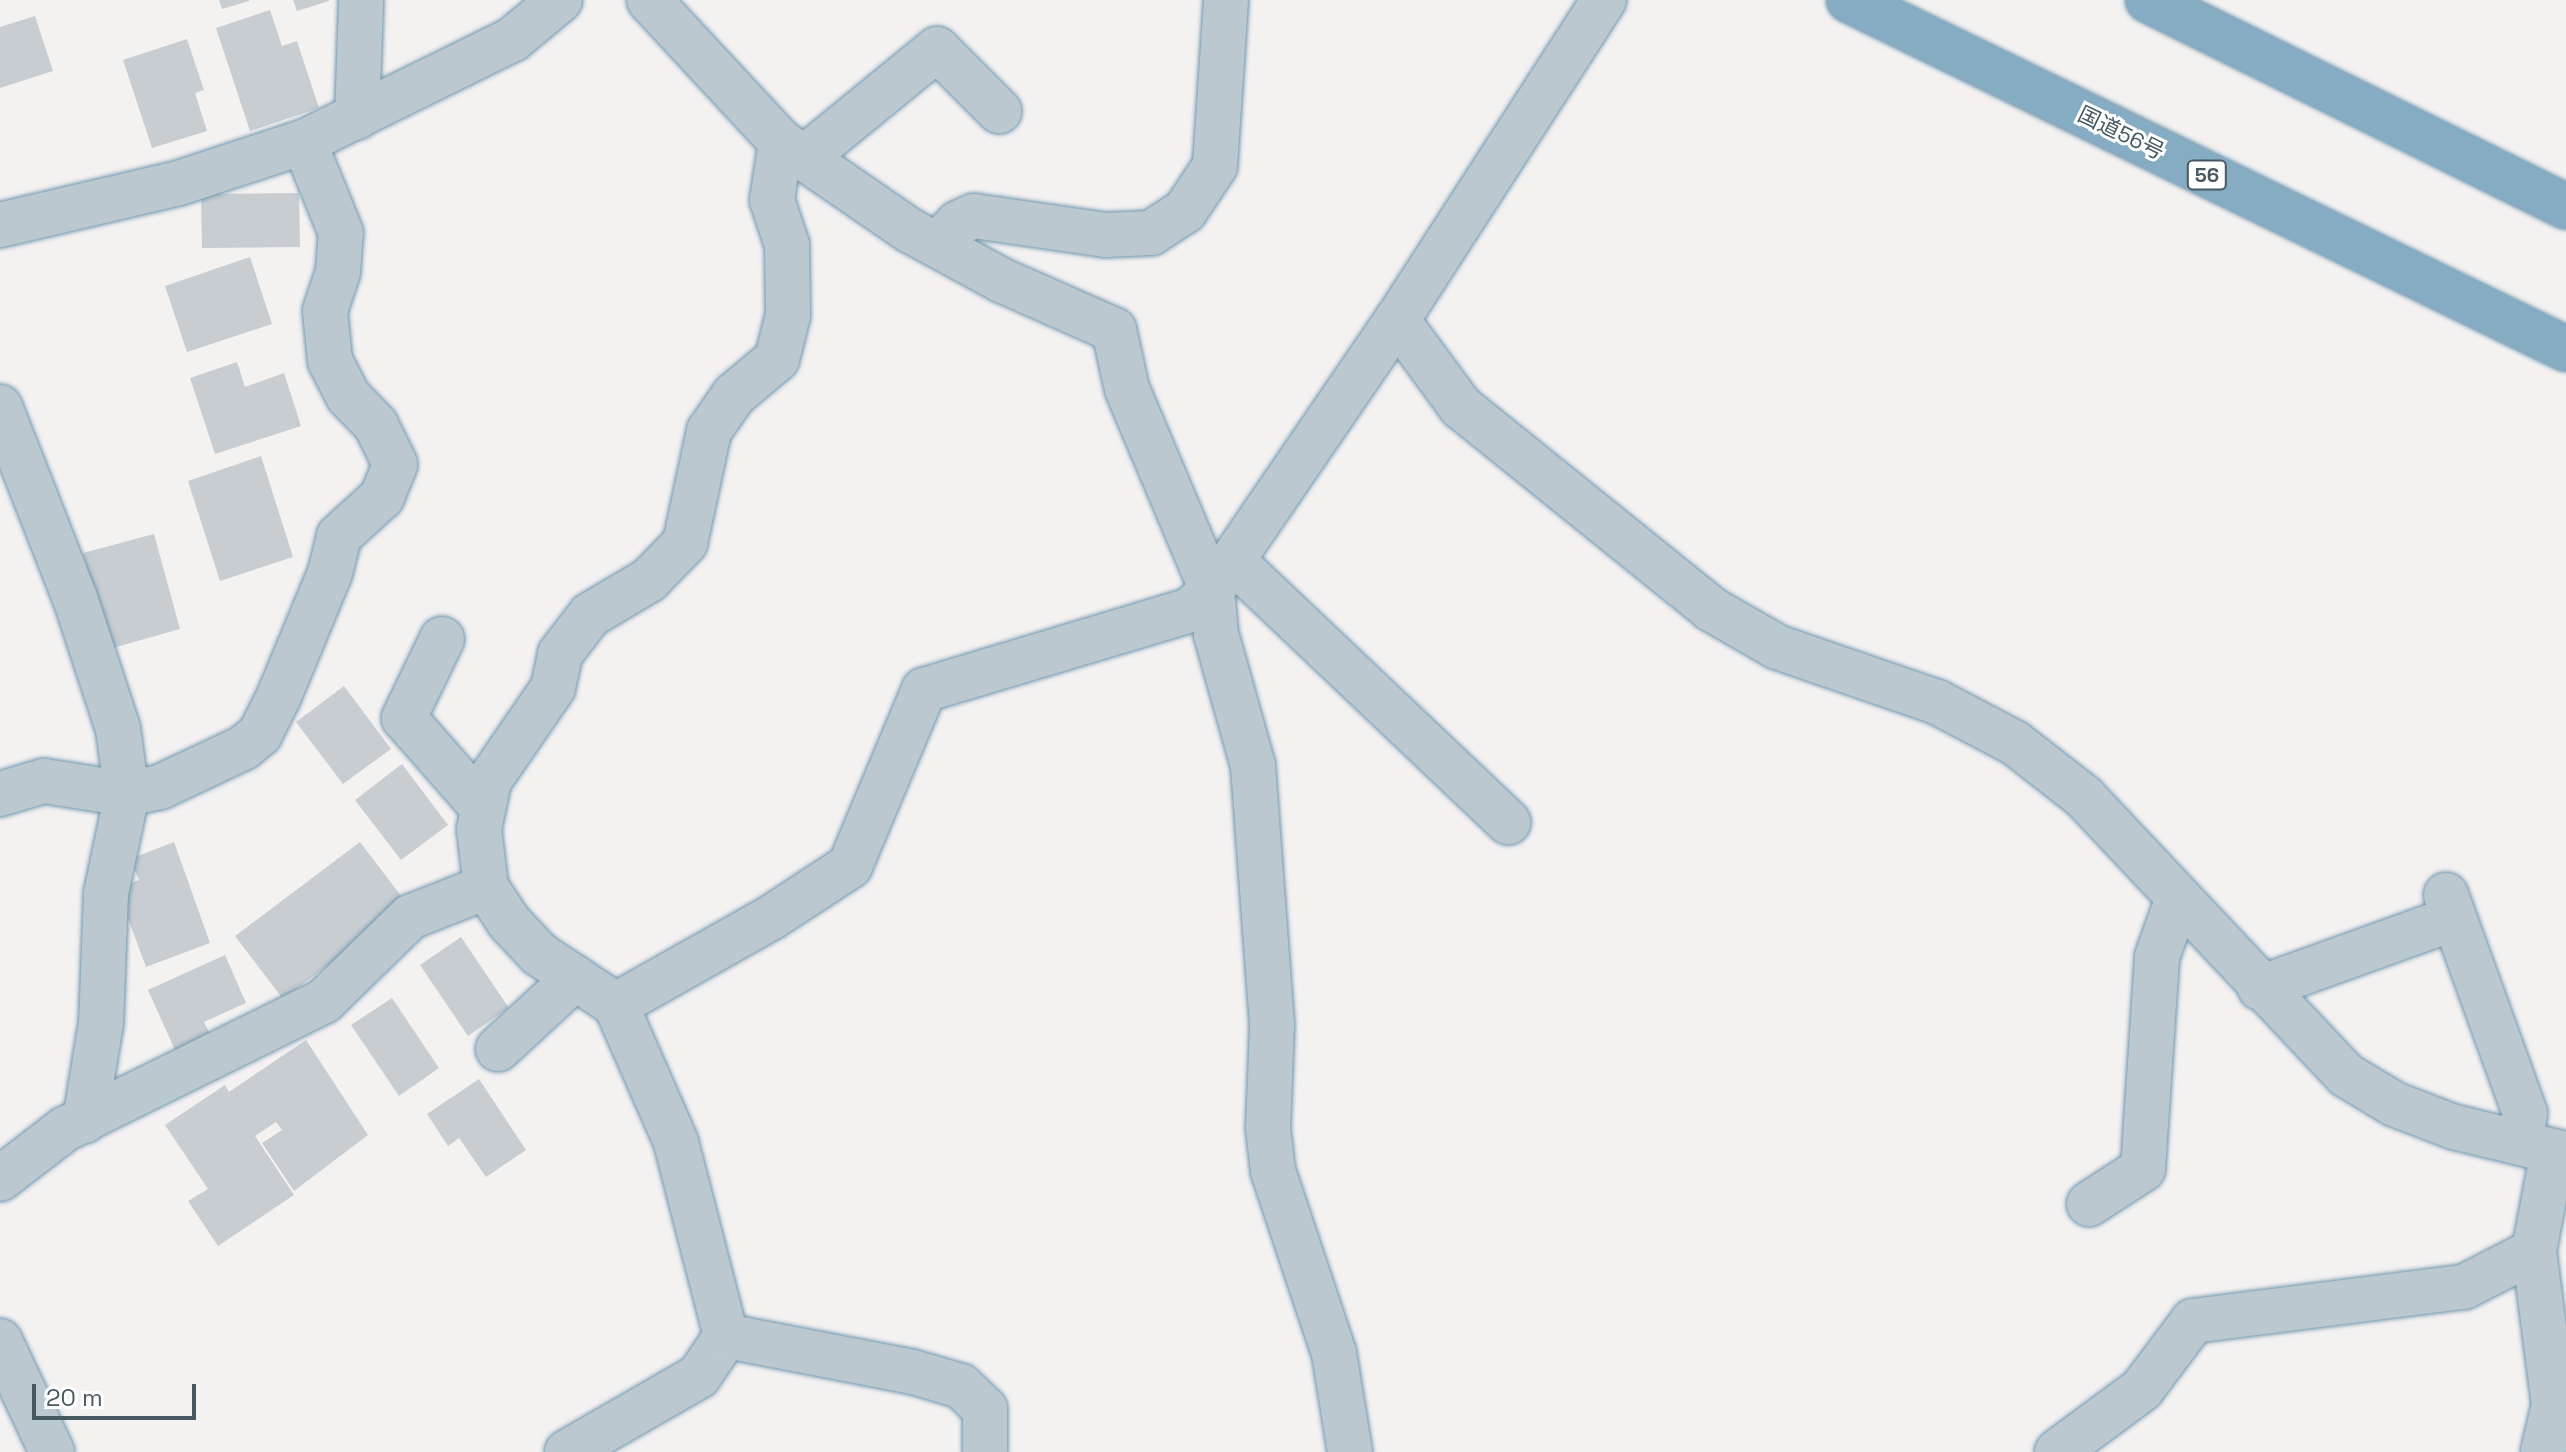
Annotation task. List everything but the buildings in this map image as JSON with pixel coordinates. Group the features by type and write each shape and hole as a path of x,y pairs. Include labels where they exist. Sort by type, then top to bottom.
{"highway":[{"name":"国道56号","path":"1849,0 2566,349"},
{"path":"2148,0 2566,207"}],"street":[{"path":"357,117 361,0"},
{"path":"0,225 179,183 304,142 513,39 560,0"},
{"path":"649,0 793,150 937,245 1114,330 1127,389 1222,575 1508,822"},
{"path":"937,245 958,223 974,216 1106,235 1151,233 1185,211 1215,166 1226,0"},
{"path":"616,1005 772,917 850,866 924,690 1190,610 1222,575 1397,320 1585,6"},
{"path":"567,1452 699,1376 726,1336 676,1142 616,1005 539,954 486,887 479,829 489,781 553,688 560,654 590,615 649,580 685,543 709,431 734,395 777,359 788,315 787,245 772,200 793,150 937,49 999,111"},
{"path":"0,794 44,781 127,794 160,787 243,748 260,734 311,622 339,536 382,497 395,464 376,425 348,396 330,361 325,311 338,272 341,233 304,142"},
{"path":"1397,320 1461,407 1711,609 1777,647 1937,702 2015,743 2084,797 2260,988 2346,1075 2394,1104 2547,1149"},
{"path":"0,407 75,598 118,729 127,794 106,894 101,1023 85,1121"},
{"path":"1222,575 1216,634 1253,766 1272,1026 1268,1128 1273,1171 1334,1353 1350,1452"},
{"path":"442,639 404,718 483,808"},
{"path":"0,1179 65,1129 324,1001 410,917 486,887"},
{"path":"2089,1204 2143,1169 2157,957 2178,898"},
{"path":"2260,988 2450,906 2525,1113 2547,1149 2534,1251 2554,1405 2543,1452"},
{"path":"498,1049 575,978"},
{"path":"2057,1452 2142,1389 2193,1321 2464,1287 2534,1251"},
{"path":"726,1336 913,1372 961,1386 985,1409 985,1452"},
{"path":"0,1341 52,1452"}]}
